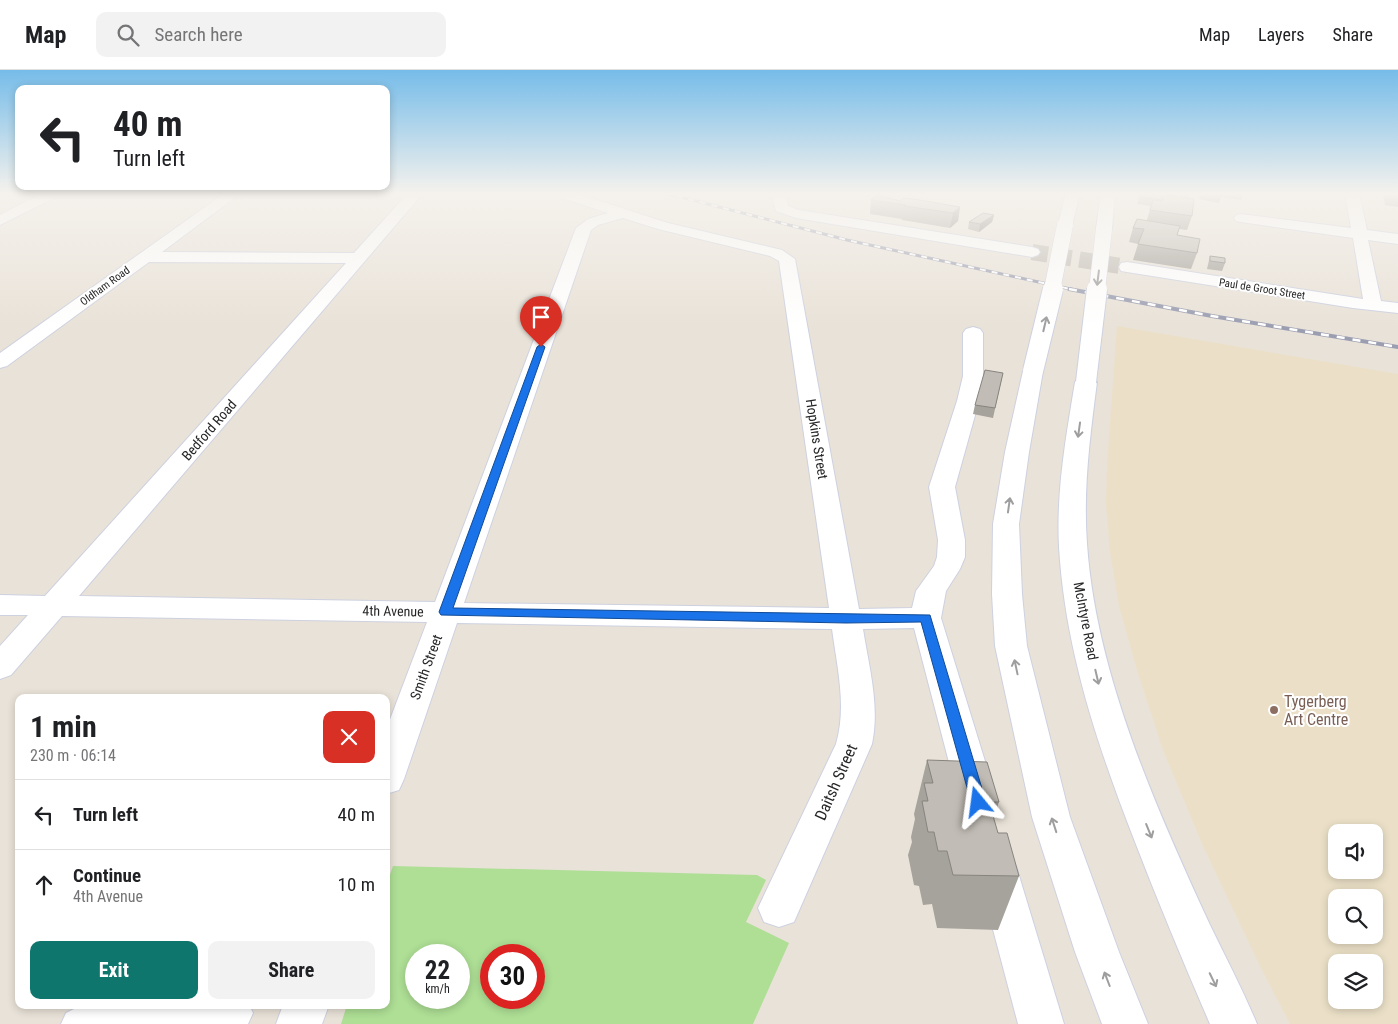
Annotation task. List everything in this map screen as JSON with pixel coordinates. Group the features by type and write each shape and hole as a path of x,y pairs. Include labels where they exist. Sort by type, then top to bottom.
{"street":[{"name":"Oldham Road","path":"0,362 173,238"},
{"name":"Bedford Road","path":"0,667 378,238"},
{"name":"Smith Street","path":"390,768 581,238"},
{"name":"Hopkins Street","path":"711,238 776,253 787,259 846,619"},
{"path":"942,238 1032,252"},
{"path":"1063,238 1046,323 1033,371 1017,452 1006,524 1007,594 1011,646 1052,817 1097,952 1125,1024"},
{"name":"McIntyre Road","path":"1103,238 1086,382 1073,471 1073,547 1081,610 1101,696 1127,776 1200,952 1234,1024"},
{"path":"1361,238 1373,305"},
{"path":"146,257 360,258"},
{"name":"Paul de Groot Street","path":"1127,267 1398,308"},
{"path":"973,333 973,376 968,401 942,487 953,549 951,560 927,599 926,618 1041,1024"},
{"name":"4th Avenue","path":"0,605 846,619 926,618"},
{"name":"Daitsh Street","path":"779,908 854,744 859,709 846,619"},
{"path":"300,1024 305,1009"}],"lane":[{"path":"76,1024 95,1015 125,1012 237,1013"}],"shaded area":[{"name":"Tygerberg Art Centre","path":"1117,326 1398,374 1398,1024 1290,1024 1203,846 1163,750 1119,606 1110,552 1106,505"}],"green space":[{"path":"393,866 757,875 766,880 746,922 789,943 753,1024 341,1024 346,1009 390,1009 390,875"}],"building":[{"path":"1141,238 1200,239 1197,253 1138,244"},
{"path":"1210,256 1225,258 1225,263 1210,261"},
{"path":"985,370 1003,373 995,408 975,405"},
{"path":"927,760 987,762 999,802 989,802 998,833 1007,833 1019,876 953,875 947,851 938,851 934,832 928,832 922,801 928,801 924,783 933,783"}],"tunnel":[{"path":"1032,252 1127,267"}],"railway":[{"path":"837,238 1075,290"},
{"path":"1069,289 1212,316 1398,347"}],"place":[{"name":"Tygerberg Art Centre","path":"1274,710"}],"route":[{"path":"541,347 445,612 846,619 926,618 978,802"}]}
